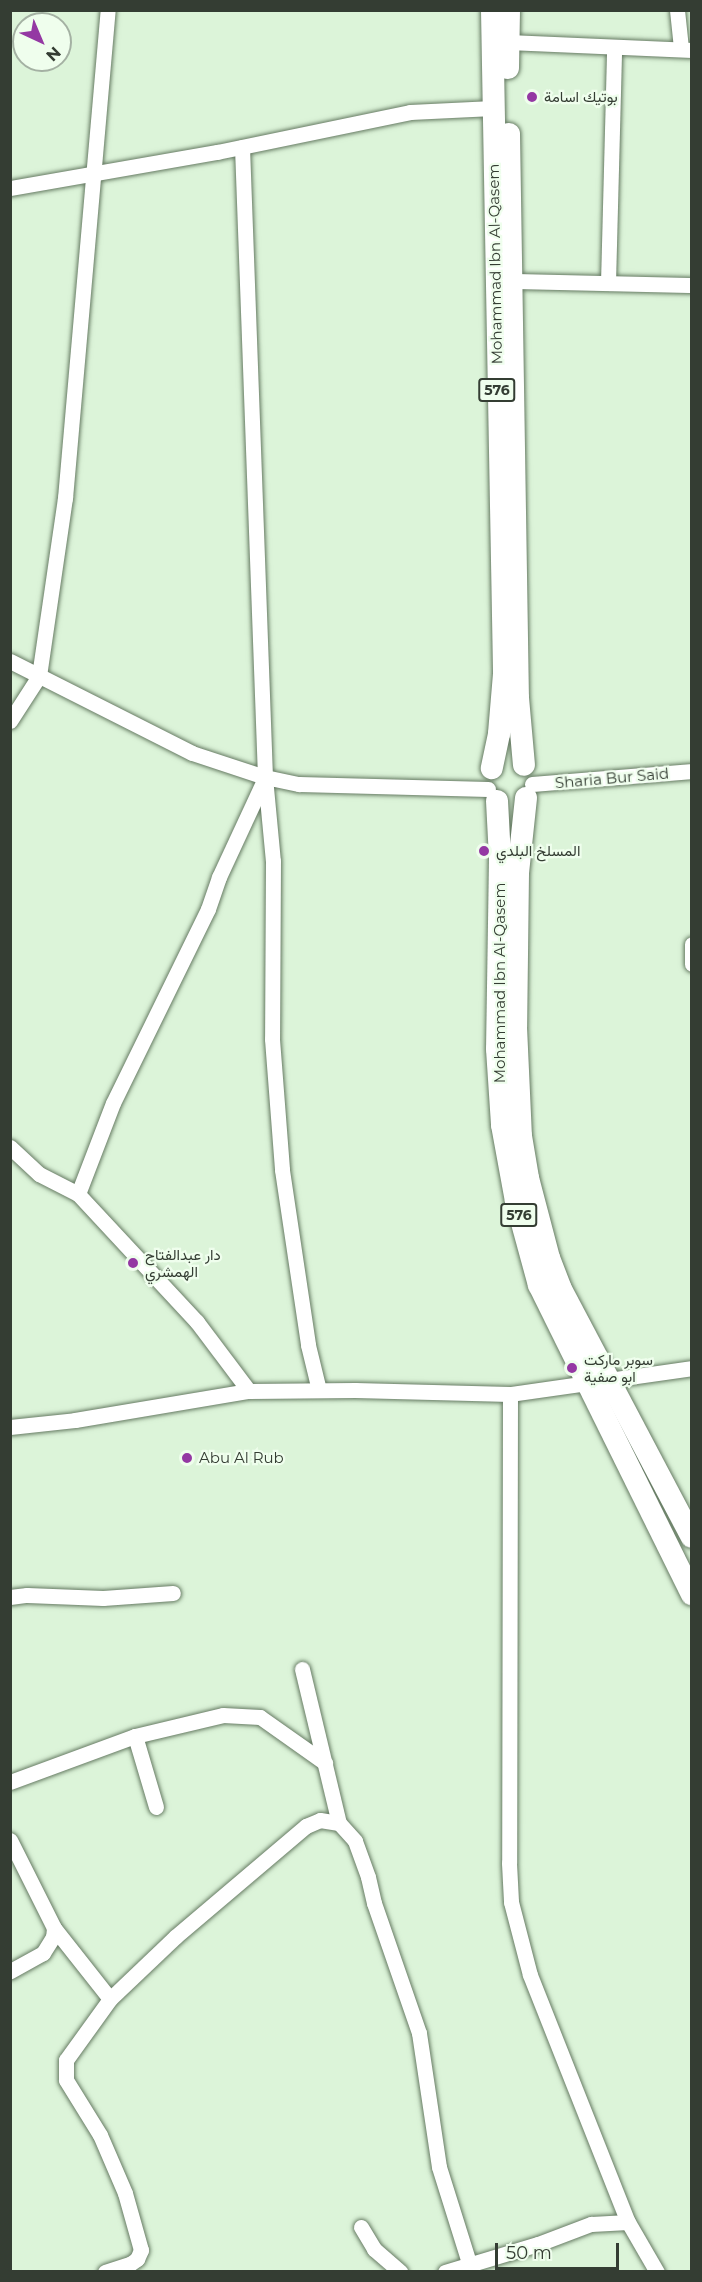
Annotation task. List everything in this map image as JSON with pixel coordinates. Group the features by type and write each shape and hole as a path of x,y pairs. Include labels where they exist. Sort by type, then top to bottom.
{"main road":[{"name":"Mohammad Ibn Al-Qasem","path":"492,10 504,674 492,786 500,859 497,1049 502,1125 516,1201 539,1285 692,1593"},
{"name":"Mohammad Ibn Al-Qasem","path":"509,10 518,698 527,782 518,873 516,940 517,1061 521,1136 528,1178 549,1258 561,1289 692,1537"},
{"path":"504,760 518,761 527,782 512,805 492,786 504,760"}],"street":[{"path":"10,721 39,676 65,498 81,344 93,173 108,10"},
{"path":"508,42 686,49 677,10"},
{"path":"608,283 614,47"},
{"path":"10,188 242,147 410,112 493,108"},
{"path":"242,147 265,777 273,861 272,1039 281,1158 299,1288 319,1390"},
{"path":"512,281 692,285"},
{"path":"10,661 192,753 265,777 299,784 492,786"},
{"name":"Sharia Bur Said","path":"527,782 692,771"},
{"path":"78,1194 113,1103 208,909 219,877 265,777"},
{"path":"692,944 692,964"},
{"path":"10,1147 39,1174 78,1194 197,1322 249,1391"},
{"path":"12,1423 75,1420 249,1391 319,1390 510,1394 692,1368"},
{"path":"510,1394 509,1863 511,1902 530,1975 628,2222 657,2271"},
{"path":"10,1597 27,1595 103,1598 173,1593"},
{"path":"302,1669 339,1823 355,1841 419,2033 439,2167 471,2268"},
{"path":"10,1782 135,1736 223,1714 260,1717 325,1763"},
{"path":"135,1736 156,1807"},
{"path":"105,2271 130,2264 137,2259 141,2250 125,2193 100,2136 66,2080 64,2070 66,2060 110,1999 175,1936 306,1826 320,1820 339,1823"},
{"path":"10,1840 54,1928 110,1999"},
{"path":"10,1971 43,1953 54,1928"},
{"path":"446,2271 471,2268 591,2224 628,2222"},
{"path":"361,2227 374,2249 400,2271"}],"place":[{"name":"بوتيك اسامة","path":"532,97"},
{"name":"المسلخ البلدي","path":"484,851"},
{"name":"دار عبدالفتاح الهمشري","path":"133,1263"},
{"name":"سوبر ماركت ابو صفية","path":"572,1368"},
{"name":"Abu Al Rub","path":"187,1458"}]}
